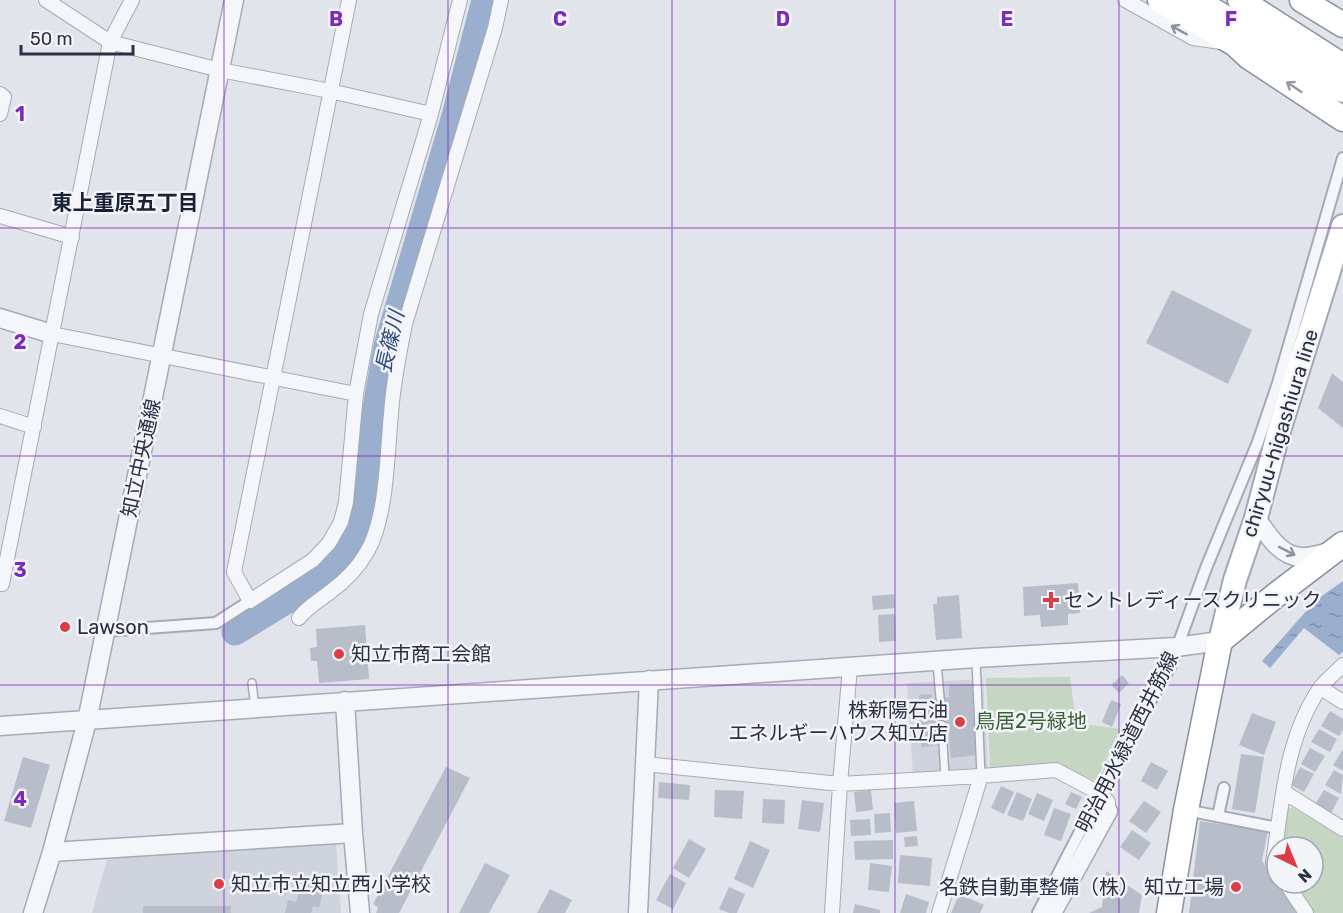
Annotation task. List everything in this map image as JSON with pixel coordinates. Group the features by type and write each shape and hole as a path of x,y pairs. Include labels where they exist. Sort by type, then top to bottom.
{"highway":[{"path":"1160,0 1234,44 1249,57 1343,119"},
{"path":"1196,0 1343,90"},
{"path":"1240,0 1343,66"},
{"path":"1302,0 1343,25"},
{"path":"1169,913 1186,810 1220,641 1338,548"}],"main road":[{"name":"chiryuu-higashiura line","path":"1220,641 1235,580 1256,518 1278,434 1343,226"}],"street":[{"path":"46,0 110,42 220,70 330,91 431,114"},
{"path":"0,584 2,584 34,427 110,42 132,0"},
{"name":"知立中央通線","path":"33,913 87,721 234,0"},
{"path":"250,601 234,572 349,0"},
{"path":"105,631 216,623 313,560 329,543 341,522 346,502 356,394 371,314 431,114 460,0"},
{"path":"299,618 354,572 368,551 376,531 382,505 398,356 405,324 495,28 501,0"},
{"path":"1125,0 1193,38 1234,44"},
{"path":"0,94 4,97 0,114"},
{"name":"明治用水緑道西井筋線","path":"1038,913 1120,754 1170,667 1258,442 1278,383 1343,158"},
{"path":"0,216 72,237"},
{"path":"0,318 52,334 356,394"},
{"path":"0,416 34,427"},
{"path":"1256,518 1273,542 1285,552 1301,557 1338,548"},
{"path":"0,726 976,658 1176,647 1220,641"},
{"path":"1277,835 1292,747 1301,723 1321,688 1343,665"},
{"path":"832,913 850,667"},
{"path":"638,913 649,680"},
{"path":"1321,688 1343,702"},
{"path":"345,701 360,913"},
{"path":"645,764 840,784 1056,770 1101,794 1108,802 1108,811 1052,913"},
{"path":"939,913 981,776"},
{"path":"1218,816 1224,788"},
{"path":"1284,792 1343,829"},
{"path":"1186,810 1278,828"},
{"path":"52,852 353,833"},
{"path":"1294,895 1306,913"}],"lane":[{"path":"976,658 981,776"},
{"path":"937,661 940,698"},
{"path":"252,683 255,708"},
{"path":"942,725 945,778"}],"shaded area":[{"name":"株新陽石油 エネルギーハウス知立店","path":"983,679 988,769 913,774 907,683"},
{"name":"知立市立知立西小学校","path":"336,842 341,913 92,913 108,856"}],"green space":[{"name":"鳥居2号緑地","path":"1070,677 1076,723 1121,729 1096,781 1057,764 990,768 986,678"},
{"path":"1292,807 1343,838 1343,913 1314,913 1302,895 1325,895 1325,835 1283,835 1287,810"}],"water":[{"path":"1343,581 1343,652 1339,655 1304,628 1270,668 1262,661 1316,600"}],"building":[{"path":"1172,290 1252,330 1228,384 1146,343"},
{"path":"1332,373 1343,382 1343,428 1318,408"},
{"name":"セントレディースクリニック","path":"1078,583 1080,613 1068,614 1068,625 1041,627 1040,615 1024,616 1023,587"},
{"path":"894,594 895,608 873,610 872,596"},
{"path":"959,595 962,638 936,640 933,604 937,604 937,597"},
{"path":"895,614 896,641 879,642 878,615"},
{"name":"知立市商工会館","path":"365,625 369,679 319,683 317,661 311,661 310,648 317,647 316,629"},
{"path":"1122,675 1129,683 1119,693 1111,685"},
{"path":"974,684 978,755 951,758 948,725 938,725 939,745 921,747 919,695 932,694 931,699 949,697 949,685"},
{"path":"1111,700 1121,704 1112,727 1102,722"},
{"path":"1330,711 1343,719 1343,730 1339,736 1321,726"},
{"path":"1252,713 1276,722 1264,755 1239,745"},
{"path":"1319,729 1337,739 1330,752 1311,742"},
{"path":"1310,748 1325,756 1315,772 1301,764"},
{"path":"1343,749 1343,771 1333,765"},
{"path":"1241,754 1264,757 1255,813 1232,809"},
{"path":"23,757 50,765 31,828 4,821"},
{"path":"1151,762 1168,771 1157,790 1141,781"},
{"path":"446,767 470,778 399,913 376,913 378,907 373,904"},
{"path":"1300,767 1314,774 1304,792 1291,785"},
{"path":"1334,770 1343,775 1341,794 1325,785"},
{"path":"659,782 690,785 689,800 658,798"},
{"path":"1001,786 1014,792 1004,814 991,808"},
{"path":"715,790 744,791 742,819 714,817"},
{"path":"871,790 873,810 856,812 854,792"},
{"path":"1324,790 1339,798 1330,815 1314,806"},
{"path":"1017,792 1032,799 1023,821 1007,815"},
{"path":"1071,792 1082,797 1076,809 1065,804"},
{"path":"1037,793 1053,800 1044,821 1028,814"},
{"path":"763,799 785,800 784,824 762,823"},
{"path":"802,800 824,803 820,832 798,829"},
{"path":"914,801 917,831 896,833 894,803"},
{"path":"1144,801 1161,812 1146,833 1129,821"},
{"path":"1054,808 1071,814 1061,841 1044,835"},
{"path":"890,813 891,832 875,833 874,814"},
{"path":"870,819 871,835 851,836 850,820"},
{"name":"名鉄自動車整備（株） 知立工場","path":"1200,821 1268,831 1265,835 1262,861 1265,865 1265,895 1285,895 1297,913 1189,913"},
{"path":"1132,830 1151,843 1139,860 1120,847"},
{"path":"917,836 918,846 905,847 904,837"},
{"path":"689,839 706,849 689,878 673,868"},
{"path":"893,840 893,859 855,860 854,841"},
{"path":"750,841 770,850 753,888 734,879"},
{"path":"900,855 932,858 930,886 898,883"},
{"path":"485,863 510,875 489,913 459,913"},
{"path":"870,863 892,866 889,892 868,890"},
{"path":"1106,871 1142,895 1139,913 1089,913 1102,907"},
{"path":"670,874 686,883 673,909 656,900"},
{"path":"301,882 324,888 319,908 313,906 311,913 285,913 288,900 296,902"},
{"path":"729,887 745,894 737,913 719,909"},
{"path":"550,889 572,900 565,913 537,913"},
{"path":"906,894 929,902 926,913 900,913"},
{"path":"959,894 984,905 980,913 951,913"},
{"path":"855,904 880,910 880,913 853,913"},
{"path":"143,906 231,906 231,913 143,913"}],"waterway":[{"name":"長篠川","path":"235,632 323,578 351,547 365,514 374,419 387,346 455,116 485,0"}],"place":[{"name":"セントレディースクリニック","path":"1051,600"},
{"name":"Lawson","path":"65,627"},
{"name":"知立市商工会館","path":"339,654"},
{"name":"株新陽石油 エネルギーハウス知立店","path":"960,722"},
{"name":"知立市立知立西小学校","path":"219,884"},
{"name":"名鉄自動車整備（株） 知立工場","path":"1236,887"}],"district":[{"name":"東上重原五丁目","path":"125,203"}]}
